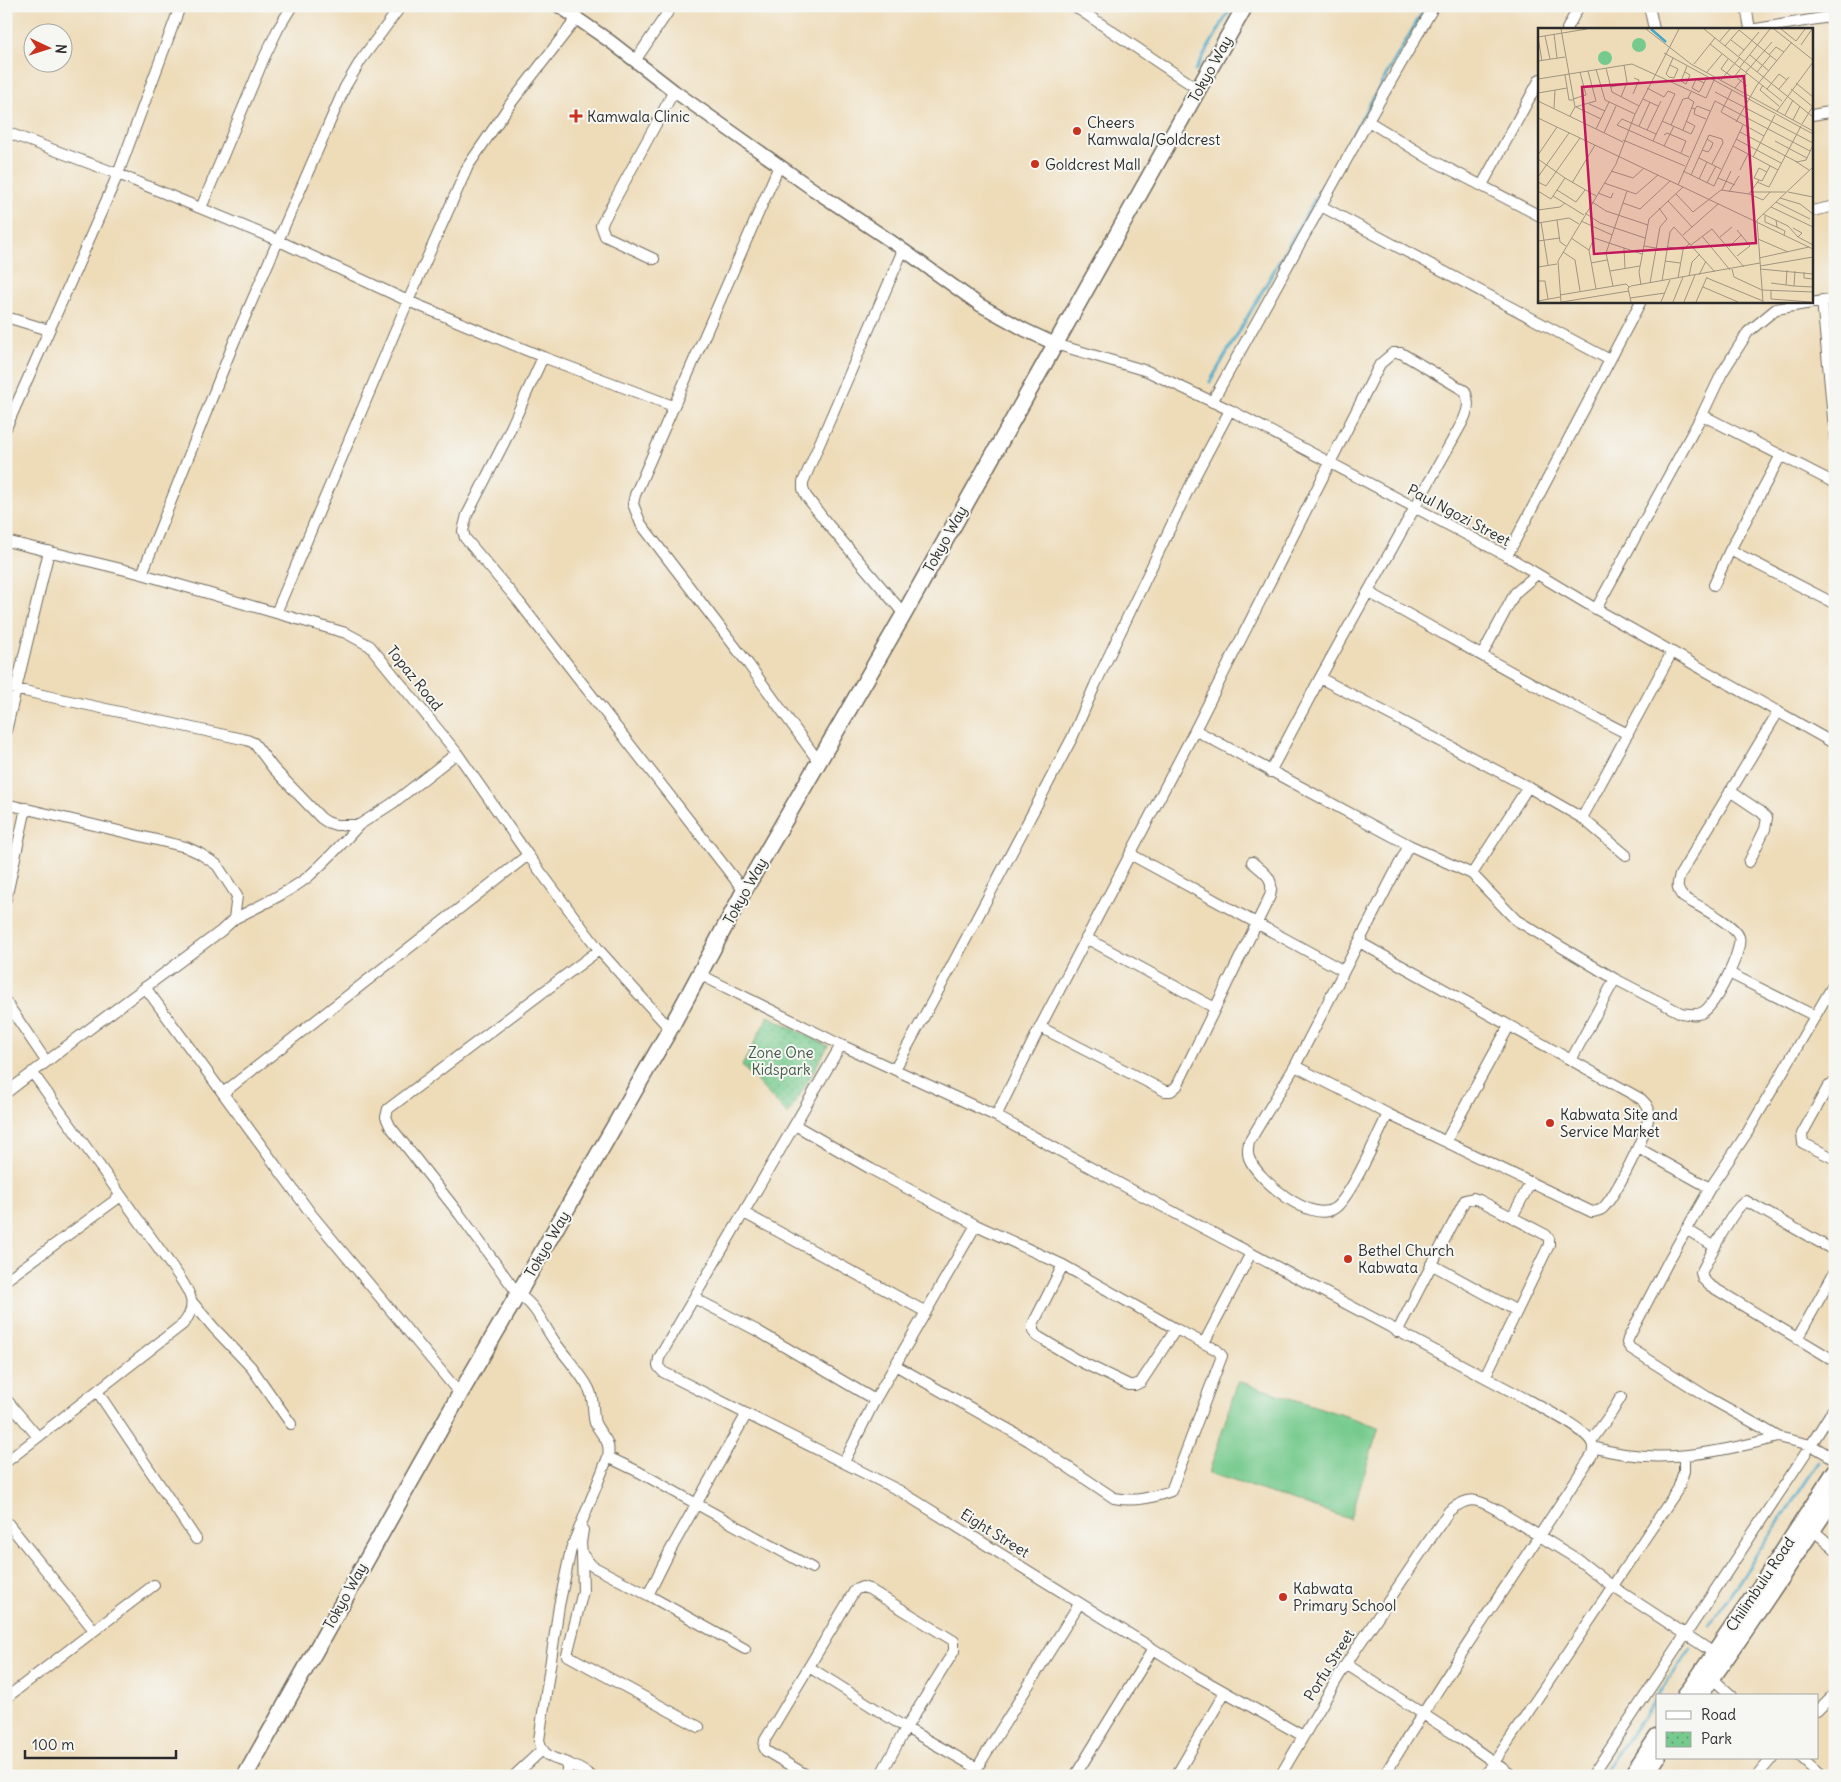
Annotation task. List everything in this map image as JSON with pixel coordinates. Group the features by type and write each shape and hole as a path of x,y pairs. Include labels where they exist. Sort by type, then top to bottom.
{"main road":[{"name":"Tokyo Way","path":"245,1776 460,1394 670,1029 744,891 904,614 1245,6"},
{"name":"Chilimbulu Road","path":"1686,1694 1761,1585 1835,1471"},
{"name":"Chilimbulu Road","path":"1701,1694 1835,1497"},
{"path":"1631,1776 1656,1738"},
{"path":"1645,1776 1656,1760"}],"street":[{"path":"6,428 118,174 178,12 176,6"},
{"path":"201,208 264,58 292,6"},
{"path":"142,574 234,342 277,240 352,74 401,6"},
{"path":"559,6 779,166 980,305 1055,344"},
{"path":"635,61 672,6"},
{"path":"1074,6 1198,89"},
{"path":"1212,402 1320,206 1434,6"},
{"path":"1568,28 1579,6"},
{"path":"1650,6 1654,28"},
{"path":"1746,6 1750,28"},
{"path":"1762,28 1835,16"},
{"path":"276,613 408,301 468,166 511,103 577,18"},
{"path":"1482,185 1538,83"},
{"path":"654,259 605,236 601,225 674,91"},
{"path":"1814,115 1835,111"},
{"path":"1368,121 1430,158 1538,215"},
{"path":"6,132 118,174 201,208 277,240 408,301 542,357 673,406"},
{"path":"779,166 673,406 635,495 633,504 637,517 819,762"},
{"path":"1320,206 1610,360"},
{"path":"1814,211 1835,206"},
{"path":"903,250 803,482 803,489 826,522 904,614"},
{"path":"1814,302 1835,299"},
{"path":"1822,300 1835,439"},
{"path":"1507,556 1640,302"},
{"path":"1596,609 1702,414 1722,373 1748,332 1776,309 1812,302"},
{"path":"6,317 49,330"},
{"name":"Paul Ngozi Street","path":"1055,344 1147,372 1230,410 1329,464 1507,556 1596,609 1835,744"},
{"path":"996,1116 1040,1027 1195,730 1380,364 1393,353 1401,353 1464,391 1469,400 1468,409 1270,772"},
{"path":"542,357 504,443 467,515 463,531 465,538 526,610 744,891"},
{"path":"895,1069 1072,738 1172,523 1230,410"},
{"path":"1702,414 1835,483"},
{"path":"1714,586 1730,550 1781,455"},
{"name":"Topaz Road","path":"6,541 142,574 346,633 370,646 457,753 528,855 599,950 670,1029"},
{"path":"1730,550 1835,604"},
{"path":"6,731 11,688 49,551"},
{"path":"1482,655 1515,593 1537,574"},
{"path":"1368,592 1568,704 1628,734"},
{"path":"1582,818 1672,652"},
{"path":"1320,678 1528,787 1582,818 1626,854"},
{"path":"11,688 247,740 254,743 273,768 327,822 332,825 359,825"},
{"path":"1195,730 1409,845 1472,874 1516,920 1615,979 1681,1013 1692,1015 1702,1013 1710,1006 1729,973 1739,946 1739,937 1733,928 1683,897 1678,891 1677,884 1680,875 1778,712"},
{"path":"6,1093 221,931 234,919 284,893 307,877 334,853 359,825 393,803 457,753"},
{"path":"1472,874 1528,787"},
{"path":"1730,790 1767,818 1765,829 1749,862"},
{"path":"6,804 186,848 199,853 217,865 237,896 234,919"},
{"path":"6,899 26,808"},
{"path":"1388,1114 1352,1186 1340,1204 1333,1210 1323,1211 1305,1207 1282,1195 1264,1179 1249,1159 1249,1142 1295,1066 1409,845"},
{"path":"1130,854 1344,971"},
{"path":"223,1092 528,855"},
{"path":"1040,1027 1165,1091 1172,1091 1177,1086 1270,896 1272,886 1270,878 1252,862"},
{"path":"1086,938 1215,1008"},
{"path":"1295,1066 1388,1114 1592,1212 1598,1211 1606,1203 1638,1148 1647,1127 1649,1111 1647,1105 1641,1100 1359,942"},
{"path":"591,1776 568,1763 550,1758 542,1750 539,1740 559,1606 571,1549 608,1457 610,1447 594,1420 594,1405 589,1389 554,1341 538,1312 528,1300 518,1294 460,1215 390,1126 386,1117 388,1109 599,950"},
{"path":"1729,973 1815,1016"},
{"path":"699,974 841,1044 996,1116 1397,1332 1485,1377 1573,1426 1592,1444 1623,1454 1653,1457 1684,1456 1740,1447 1778,1437"},
{"path":"1571,1060 1615,979"},
{"path":"1835,982 1747,1133 1710,1188 1686,1229 1627,1343 1630,1348 1682,1381 1778,1437 1811,1445 1835,1458"},
{"path":"145,987 312,1215 460,1394"},
{"path":"6,1002 46,1061"},
{"path":"1446,1141 1509,1026"},
{"path":"841,1044 694,1298 756,1330 875,1400"},
{"path":"32,1072 188,1289 192,1302 251,1367 290,1424"},
{"path":"1835,1083 1829,1085 1802,1134 1803,1143 1835,1159"},
{"path":"794,1124 871,1169 976,1225 1063,1265 1217,1350 1222,1356 1171,1491 1148,1499 1127,1501 1114,1498 1030,1441 895,1365"},
{"path":"1638,1148 1710,1188"},
{"path":"1512,1217 1531,1182"},
{"path":"6,1280 121,1196"},
{"path":"1397,1332 1465,1200 1468,1198 1479,1200 1546,1235 1550,1246 1485,1377"},
{"path":"1835,1251 1746,1202 1742,1204 1701,1273 1703,1279 1709,1285 1835,1361"},
{"path":"744,1213 926,1312"},
{"path":"844,1462 875,1400 976,1225"},
{"path":"1686,1229 1715,1247"},
{"path":"1204,1343 1251,1253"},
{"path":"1431,1264 1517,1311"},
{"path":"1063,1265 1033,1324 1033,1332 1075,1359 1129,1385 1136,1385 1141,1382 1176,1329"},
{"path":"1797,1339 1835,1271"},
{"name":"Eight Street","path":"694,1298 660,1358 658,1366 662,1372 900,1491 1153,1649 1303,1736"},
{"path":"6,1462 183,1324 190,1316 192,1302"},
{"path":"97,1391 196,1539"},
{"path":"1384,1776 1422,1713 1592,1455 1592,1444 1621,1397"},
{"path":"6,1399 38,1437"},
{"path":"1592,1776 1835,1406"},
{"path":"648,1595 695,1504 746,1415"},
{"path":"1485,1776 1678,1489 1684,1471 1684,1456"},
{"path":"608,1457 639,1472 812,1568"},
{"name":"Porfu Street","path":"1280,1776 1346,1664 1449,1511 1461,1501 1483,1502 1540,1536"},
{"path":"587,1510 581,1543 583,1591 567,1655 699,1727"},
{"path":"6,1521 94,1630"},
{"path":"1814,1530 1835,1548"},
{"path":"1540,1536 1577,1559 1612,1586 1714,1653"},
{"path":"582,1554 592,1566 745,1649"},
{"path":"6,1698 154,1584"},
{"path":"808,1776 766,1751 764,1746 765,1740 855,1590 862,1587 869,1589 954,1641 954,1651 906,1728 880,1776"},
{"path":"809,1668 975,1772 1079,1604"},
{"path":"1074,1776 1153,1649"},
{"path":"1346,1664 1422,1713 1513,1776"},
{"path":"1712,1678 1730,1694"},
{"path":"1176,1776 1225,1692"},
{"path":"1818,1710 1835,1693"},
{"path":"514,1776 542,1750"},
{"path":"1757,1776 1770,1760"},
{"path":"1803,1760 1821,1776"},
{"path":"566,1776 568,1763"}],"green space":[{"name":"Zone One Kidspark","path":"768,1016 828,1046 788,1115 742,1066"},
{"path":"1238,1381 1379,1427 1350,1519 1209,1473"}],"waterway":[{"path":"1195,71 1232,6"},
{"path":"1210,382 1426,6"},
{"path":"1710,1625 1819,1462"},
{"path":"1659,1694 1691,1648"},
{"path":"1602,1776 1656,1698"}],"place":[{"name":"Kamwala Clinic","path":"576,116"},
{"name":"Cheers Kamwala/Goldcrest","path":"1077,131"},
{"name":"Goldcrest Mall","path":"1035,164"},
{"name":"Kabwata Site and Service Market","path":"1550,1123"},
{"name":"Bethel Church Kabwata","path":"1348,1259"},
{"name":"Kabwata Primary School","path":"1283,1597"}]}
